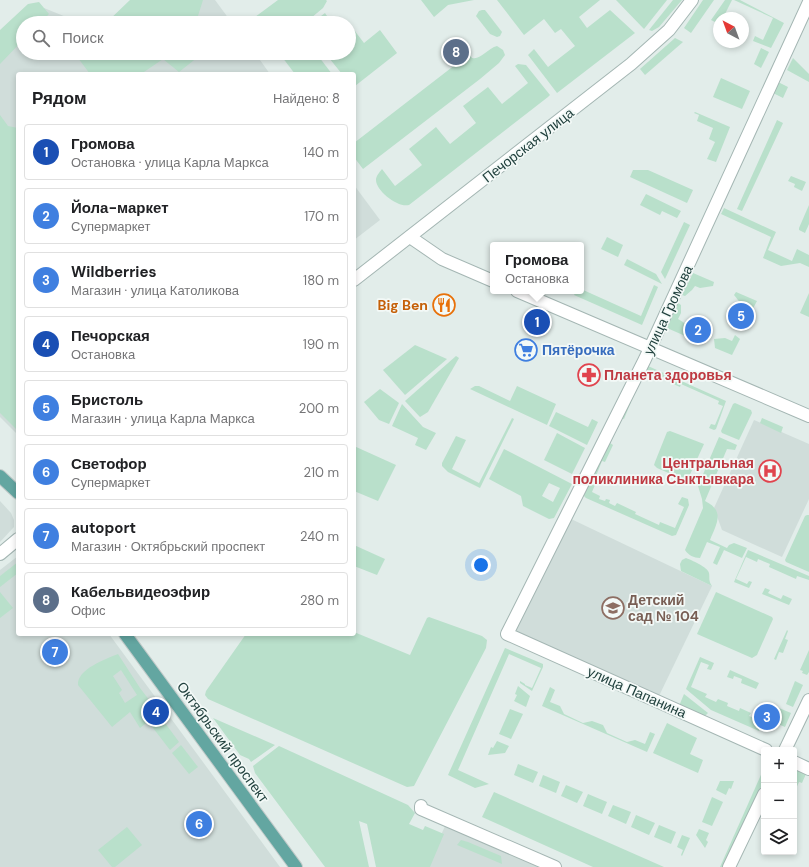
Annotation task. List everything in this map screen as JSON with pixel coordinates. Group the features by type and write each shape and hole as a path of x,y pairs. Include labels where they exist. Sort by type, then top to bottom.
{"main road":[{"path":"0,476 16,491"},
{"name":"Октябрьский проспект","path":"126,636 296,867"}],"street":[{"name":"Печорская улица","path":"356,278 632,64 669,30 692,0"},
{"name":"улица Громова","path":"507,634 650,348 809,2"},
{"path":"410,238 442,259 490,280"},
{"path":"524,294 809,416"},
{"path":"0,554 16,541"},
{"name":"улица Папанина","path":"507,634 761,748"},
{"path":"786,747 809,700"},
{"path":"797,763 809,769"},
{"path":"729,867 761,800"},
{"path":"421,806 421,809 555,867"}],"shaded area":[{"path":"144,0 215,0 227,16 122,16"},
{"path":"44,8 64,16 36,16"},
{"path":"16,36 16,60 260,60 269,72 16,72 16,433 0,417 0,52"},
{"path":"356,188 380,220 356,238"},
{"name":"Центральная поликлиника Сыктывкара","path":"754,420 809,444 809,499 782,557 722,530 714,508"},
{"path":"0,501 11,513 14,520 14,527 0,542"},
{"name":"Детский сад № 104","path":"569,518 712,586 658,698 515,631"},
{"path":"16,558 16,636 110,636 280,867 0,867 0,570"},
{"path":"445,826 538,867 414,867 431,858"}],"green space":[{"path":"130,0 203,0 198,16 113,16"},
{"path":"278,0 327,1 323,8 313,16 256,16"},
{"path":"421,0 474,0 448,5 434,17"},
{"path":"497,0 600,0 579,17 587,28 610,10 635,33 557,93 528,55 534,49 548,67 575,46 561,29 555,33 544,19 524,35"},
{"path":"616,0 667,0 644,29"},
{"path":"673,0 682,0 659,27 652,31 649,30"},
{"path":"703,0 714,0 691,33 684,28"},
{"path":"725,0 732,0 726,12 717,12"},
{"path":"734,0 740,0 784,23 771,48 753,41 755,36 763,40 773,18"},
{"path":"39,2 49,14 47,16 16,16 16,47 0,64 0,30 28,4"},
{"path":"485,10 502,32 500,36 497,37 490,34 476,16 479,11"},
{"path":"325,13 328,16 321,16"},
{"path":"380,30 397,53 356,85 356,72 340,72 331,60 356,60 356,33 364,43"},
{"path":"455,37 472,58 481,56 497,46 503,50 505,55 499,63 480,79 363,169 356,160 356,141 464,58 459,53 461,50 454,40"},
{"path":"675,38 683,42 645,75 640,69"},
{"path":"761,48 769,52 761,68 754,64"},
{"path":"793,58 809,74 809,82 787,70"},
{"path":"80,60 162,60 144,72 88,72"},
{"path":"164,60 194,60 179,72"},
{"path":"284,60 321,60 330,72 293,72"},
{"path":"518,64 526,65 550,95 548,97 409,205 399,204 384,194 376,180 382,169 395,186 422,165 409,149 436,127 450,144 476,123 463,106 488,87 502,104 528,83 515,66"},
{"path":"721,78 750,91 742,109 713,97"},
{"path":"776,81 788,87 783,98 771,92"},
{"path":"695,112 730,127 716,162 707,159 715,142 709,139 713,128 697,121 699,115 694,113"},
{"path":"0,115 8,126 16,128 16,429 0,413"},
{"path":"777,120 783,123 742,211 737,209"},
{"path":"633,170 648,170 693,190 687,203 630,177"},
{"path":"791,176 806,182 802,191 794,187 795,184 788,181"},
{"path":"646,194 681,211 677,218 662,211 660,215 640,205"},
{"path":"809,205 809,224 805,233 799,230 799,228"},
{"path":"724,208 776,232 768,250 792,261 797,249 809,255 809,267 800,263 781,266 763,258 771,237 721,214"},
{"path":"684,222 690,225 665,279 661,272"},
{"path":"607,237 623,245 618,257 601,249"},
{"path":"627,259 656,274 662,284 624,265"},
{"path":"693,273 714,282 713,286 700,288 695,286 685,296 682,295"},
{"path":"654,285 658,287 642,325 574,295 584,294 584,290 641,316"},
{"path":"736,292 757,301 750,314 744,315 747,307 742,305 734,295"},
{"path":"809,293 809,317 800,313"},
{"path":"678,303 681,305 681,313 678,319 694,333 692,339 667,328"},
{"path":"735,335 740,339 732,355 715,348 714,339 725,338 732,341"},
{"path":"415,345 447,359 405,395 383,370"},
{"path":"456,356 459,358 428,412 420,417 405,401"},
{"path":"648,366 726,401 716,429 714,430 709,428 711,424 715,425 723,406 718,404 719,401 681,384 680,387 671,383 671,380 664,377 662,379 659,378 660,375 652,372 651,374 645,372 638,386 636,385 644,368"},
{"path":"475,386 479,386 510,401 517,386 556,404 547,425 470,389"},
{"path":"380,389 399,403 389,424 379,420 364,402"},
{"path":"632,392 629,400 631,402 624,419 621,418 610,443 613,445 605,462 602,461 596,476 598,478 592,492 600,496 599,499 605,501 606,499 610,500 609,503 615,506 617,503 636,512 635,514 659,525 660,522 675,528 684,507 678,504 682,497 688,499 689,505 676,535 672,536 586,498 583,495 583,492"},
{"path":"735,403 751,410 752,413 739,440 722,433 721,431 733,404"},
{"path":"402,404 423,427 436,433 426,450 415,445 418,438 392,426"},
{"path":"556,412 588,427 592,419 598,422 587,445 549,426"},
{"path":"512,418 514,419 480,488 448,472 442,466 442,463 456,436 466,440 452,469 479,483"},
{"path":"762,418 783,427 781,433 760,423"},
{"path":"670,431 704,444 687,481 657,468 654,465 667,432"},
{"path":"557,433 585,448 572,474 544,460"},
{"path":"719,437 737,445 735,450 727,449 705,501 715,509 718,518 710,540 727,548 729,545 734,543 747,548 742,558 724,550 717,565 713,563 720,547 707,542 700,558 691,556 685,550 703,508 698,486"},
{"path":"356,447 396,465 378,501 356,492"},
{"path":"504,449 572,484 554,518 549,519 523,506 521,496 489,479","holes":["549,483 560,488 553,502 542,496"]},
{"path":"809,515 809,572 786,562 785,560 805,516"},
{"path":"356,546 385,559 377,575 356,567"},
{"path":"748,550 809,576 809,580 797,576 796,579 769,567 770,564 758,559 757,562 746,557 736,579 747,584 749,581 752,582 749,588 734,582"},
{"path":"686,558 706,568 709,573 712,586 681,571 680,564 682,560"},
{"path":"16,564 16,575 0,587 0,576"},
{"path":"765,588 770,590 768,593 781,599 783,595 792,599 789,605 762,594"},
{"path":"0,592 13,608 0,618"},
{"path":"716,592 772,617 773,619 757,655 752,658 697,634"},
{"path":"429,617 482,636 487,640 486,648 414,786 407,787 208,699 205,695 206,691 245,636 356,636 356,633 410,655 427,618"},
{"path":"787,630 785,639 788,640 783,653 779,652 776,660 774,659"},
{"path":"505,648 543,664 543,667 532,691 520,683 520,681 532,688 541,668 509,654 458,770 489,784 475,788 448,775"},
{"path":"809,650 809,672 807,675 802,673 803,671 800,670"},
{"path":"118,654 140,688 159,713 140,728 130,712 112,727 78,685 79,679 87,669","holes":["121,670 137,695 125,703 119,693 122,690 113,676"]},
{"path":"700,657 714,663 711,670 707,669 709,665 701,662 691,687 707,694 705,697 716,702 718,699 728,703 727,706 739,711 740,708 751,713 749,716 760,720 762,717 764,718 759,731 711,710 686,689"},
{"path":"730,670 759,683 756,689 741,683 742,679 734,676 733,679 727,677"},
{"path":"795,681 803,685 793,707 786,704"},
{"path":"518,686 530,696 526,707 514,701 517,695 515,694"},
{"path":"550,687 555,690 550,702 560,706 564,714 583,723 592,721 603,725 607,733 627,742 635,740 645,744 650,732 655,734 647,752 542,706"},
{"path":"684,694 708,713 704,717 679,706"},
{"path":"779,708 791,713 785,727 773,722"},
{"path":"510,709 523,714 511,739 499,734"},
{"path":"160,716 179,742 170,750 150,724"},
{"path":"213,718 275,745 251,762 249,759 240,755"},
{"path":"667,723 697,738 690,754 703,760 698,773 653,753"},
{"path":"497,741 509,746 505,753 488,755 491,747 493,748"},
{"path":"181,745 198,767 189,774 172,753"},
{"path":"279,746 408,805 415,813 409,824 423,830 425,826 444,834 430,867 376,867 367,824 359,821 369,867 325,867 255,773 253,766"},
{"path":"518,764 538,772 533,783 514,775"},
{"path":"797,770 806,774 802,783 799,782 797,786"},
{"path":"543,775 560,782 556,793 539,786"},
{"path":"761,775 761,787 723,867 720,867"},
{"path":"720,781 734,781 731,789 729,788 726,795 716,790"},
{"path":"566,785 583,792 577,803 561,796"},
{"path":"494,792 664,867 593,867 482,817"},
{"path":"588,794 607,802 602,814 583,806"},
{"path":"712,797 723,802 712,826 702,822"},
{"path":"613,805 631,812 626,824 608,816"},
{"path":"636,815 655,823 649,835 631,827"},
{"path":"659,825 676,832 671,844 654,837"},
{"path":"127,827 142,845 115,867 112,867 98,850"},
{"path":"699,829 709,833 706,840 708,842 705,848 696,835"},
{"path":"682,835 690,838 682,856 683,850 677,847"},
{"path":"461,840 501,856 502,864 457,845"}],"place":[{"name":"Кабельвидеоэфир","path":"456,52"},
{"name":"Big Ben","path":"444,305"},
{"name":"Бристоль","path":"741,316"},
{"name":"Громова","path":"537,322"},
{"name":"Йола-маркет","path":"698,330"},
{"name":"Пятёрочка","path":"526,350"},
{"name":"Планета здоровья","path":"589,375"},
{"name":"Центральная поликлиника Сыктывкара","path":"770,471"},
{"name":"Детский сад № 104","path":"613,608"},
{"name":"autoport","path":"55,652"},
{"name":"Печорская","path":"156,712"},
{"name":"Wildberries","path":"767,717"},
{"name":"Светофор","path":"199,824"}]}
